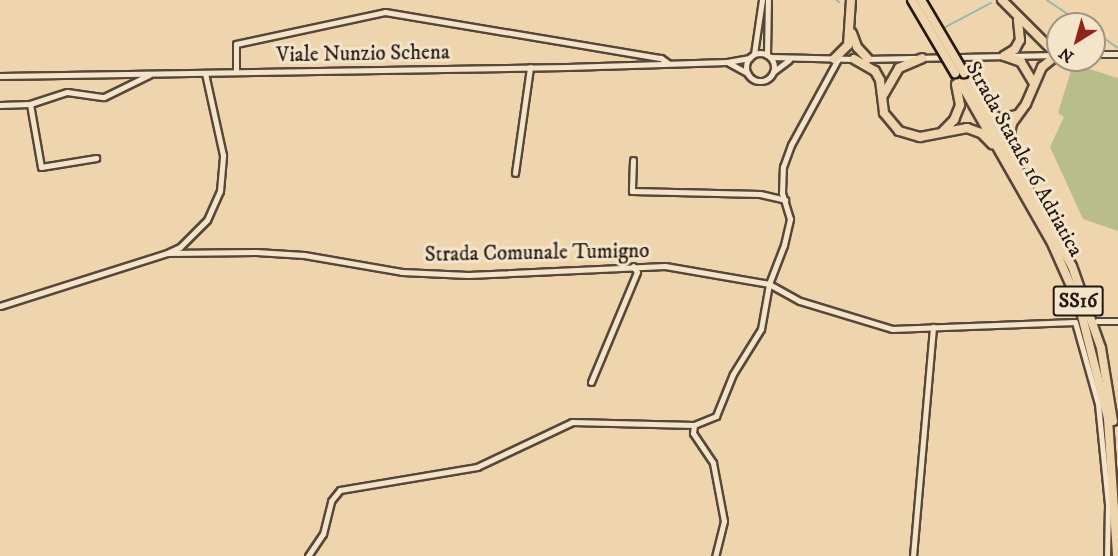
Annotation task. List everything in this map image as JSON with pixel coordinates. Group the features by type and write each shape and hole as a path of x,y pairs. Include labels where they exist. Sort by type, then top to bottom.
{"highway":[{"path":"836,59 848,45 851,32 851,0"},
{"name":"Strada Statale 16 Adriatica","path":"912,0 957,73 974,92 1029,184 1072,266 1101,348 1118,476"},
{"name":"Strada Statale 16 Adriatica","path":"921,0 957,73 1071,282 1093,349 1112,457 1117,556"},
{"path":"1002,0 1046,44"},
{"path":"1004,56 1015,49 1020,40 1022,26 1015,15"},
{"path":"851,32 857,47 868,59"},
{"path":"1004,56 1021,62 1033,82"},
{"path":"882,103 891,76 922,58"},
{"path":"854,59 875,71 882,103 890,122 908,136 920,138 943,131 967,128 981,133 1016,180"},
{"path":"974,92 999,119 1016,114 1026,104 1033,82 1046,64"},
{"path":"943,131 954,120 960,105 957,73"},
{"path":"1016,114 1009,140 1029,184"}],"street":[{"path":"748,74 760,33 762,0"},
{"path":"768,0 769,56 773,72"},
{"path":"236,72 236,44 385,12 661,58 669,64"},
{"path":"752,56 769,56 789,60 1046,55"},
{"name":"Viale Nunzio Schena","path":"0,76 669,64 727,62 752,56"},
{"path":"308,556 323,534 331,501 340,490 477,467 572,422 694,425 721,411 733,374 760,329 769,284 790,219 784,200 783,167 791,145 836,59"},
{"path":"727,62 760,81 789,60"},
{"path":"515,173 530,67"},
{"path":"167,253 180,247 207,220 220,191 223,155 205,73"},
{"path":"0,105 30,104 67,92 104,97 150,74"},
{"path":"30,104 41,168 96,158"},
{"path":"633,160 632,190 760,194 784,200"},
{"name":"Strada Comunale Tumigno","path":"0,306 167,253 304,255 402,272 468,275 550,274 633,266 665,266 769,284 800,301 892,329 988,328 1075,322 1098,404 1108,505 1107,556"},
{"path":"591,382 636,272 633,266"},
{"path":"1097,321 1118,321"},
{"path":"913,556 933,327"},
{"path":"694,425 693,433 713,463 724,521 715,556"}],"green space":[{"path":"1071,72 1099,72 1118,78 1118,231 1083,219 1050,147 1064,117 1058,113"}],"waterway":[{"path":"1047,0 1065,12"},
{"path":"944,28 991,3"},
{"path":"1106,40 1118,48"}]}
